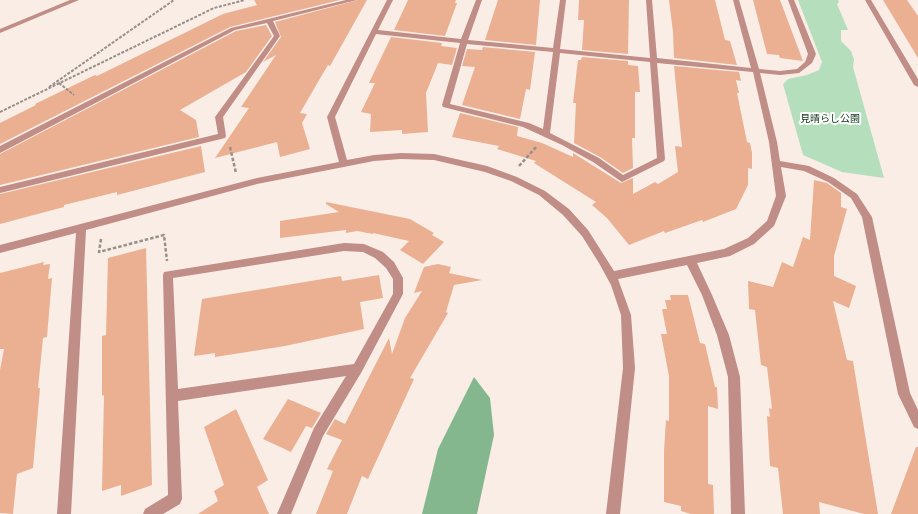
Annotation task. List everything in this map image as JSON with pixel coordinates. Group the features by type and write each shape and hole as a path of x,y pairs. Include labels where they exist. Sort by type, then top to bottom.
{"street":[{"path":"0,31 76,0"},
{"path":"0,150 233,29 354,0"},
{"path":"344,164 331,117 390,0"},
{"path":"478,0 464,41 446,105 518,123 546,134 596,160 622,179 661,159 652,60 649,0"},
{"path":"546,134 563,0"},
{"path":"612,276 726,253 750,241 771,223 781,196 773,142 756,70 736,0"},
{"path":"373,32 780,73 799,71 808,63 812,54 791,0"},
{"path":"868,0 918,85"},
{"path":"0,190 222,136 219,116 277,36 269,20"},
{"path":"0,249 257,181 387,157 434,157 487,168 514,179 542,194 566,212 586,233 612,276 626,315 629,368 613,514"},
{"path":"776,163 806,168 831,180 854,196 867,217 904,394 918,423"},
{"path":"64,514 80,228"},
{"path":"150,514 175,499 168,275 344,247 364,248 379,255 390,265 398,278 398,294 357,369 318,432 284,514"},
{"path":"690,260 707,295 723,335 734,377 738,514"},
{"path":"172,396 357,369"}],"path":[{"path":"42,92 174,0"},
{"path":"0,112 214,8 245,0"},
{"path":"519,166 541,141"},
{"path":"229,142 234,166"},
{"path":"101,239 99,252 164,235 166,256"}],"green space":[{"name":"見晴らし公園","path":"798,0 838,0 839,2 837,4 848,30 841,30 841,41 851,51 854,59 853,67 884,178 842,172 803,155 783,84 788,79 807,75 819,70 822,62"},
{"path":"474,377 490,398 494,435 477,514 422,514 438,449"}],"building":[{"path":"254,0 340,0 230,27 0,144 0,123 36,105 35,104 95,75 97,76 223,14 257,5"},
{"path":"358,0 367,0 330,66 328,65 300,113 307,114 302,123 310,149 280,157 277,142 215,158 249,108 241,107 276,55 263,62 281,37 275,22"},
{"path":"408,0 456,0 455,3 457,3 445,36 394,30"},
{"path":"498,0 540,0 536,45 485,40"},
{"path":"579,0 629,0 628,54 582,50 584,20 578,20"},
{"path":"669,0 715,0 725,40 730,41 737,65 674,58 673,32"},
{"path":"753,0 780,0 803,61 780,58 779,55 767,54"},
{"path":"883,0 907,0 918,16 918,58"},
{"path":"266,25 272,36 246,72 180,110 196,120 199,137 0,185 0,154 236,31"},
{"path":"391,37 442,43 441,46 457,48 452,65 438,63 426,93 428,132 402,134 402,130 370,132 371,114 361,112 375,83 369,83"},
{"path":"483,47 535,52 530,90 526,89 520,119 462,105 475,67 462,66 467,49 482,50"},
{"path":"582,57 628,61 628,65 638,66 640,92 635,92 635,138 632,138 633,168 623,173 600,157 574,143 576,103 573,103 578,60 581,60"},
{"path":"674,66 739,72 741,81 736,80 739,93 737,93 747,142 750,143 752,153 752,169 748,168 748,185 736,209 703,222 702,220 665,233 664,231 629,245 607,218 592,205 596,202 534,163 536,161 497,149 499,146 452,137 460,113 518,127 517,136 542,143 573,157 573,153 621,183 633,178 633,194 655,182 658,184 678,172 675,146 682,147"},
{"path":"201,146 205,172 117,195 117,192 64,205 64,207 0,224 0,194"},
{"path":"814,180 827,183 841,193 841,207 847,209 834,256 834,276 856,286 849,308 833,301 847,360 853,361 878,514 864,514 819,502 820,514 783,514 778,468 770,466 767,416 770,417 769,408 772,409 767,367 761,365 755,310 749,309 748,281 773,287 782,262 793,267 803,237 810,240"},
{"path":"326,202 410,219 434,233 432,235 444,242 423,264 400,250 409,241 373,233 357,231 346,233 346,230 280,238 280,221 339,212 326,204"},
{"path":"146,248 152,485 121,496 121,485 102,491 104,395 102,396 102,336 106,335 108,258"},
{"path":"44,262 43,265 50,264 48,279 52,278 47,337 43,338 38,388 40,388 33,468 17,474 13,514 0,513 0,370 4,349 0,349 0,273"},
{"path":"438,264 451,267 449,273 482,280 454,285 446,312 448,313 410,378 414,379 368,479 362,476 347,514 316,514 333,471 327,469 342,440 326,434 335,419 345,424 389,338 392,354 405,318 422,291 414,293 424,267"},
{"path":"379,275 383,298 360,302 364,329 285,346 215,357 215,353 194,356 202,299 341,276 342,281"},
{"path":"670,295 688,295 700,343 705,344 715,387 717,387 718,409 708,406 708,484 713,485 714,514 691,514 681,511 681,506 664,502 664,451 666,420 669,421 669,376 661,334 667,334 662,309 667,309 665,300 671,300"},
{"path":"288,399 321,413 312,428 306,426 291,452 263,439"},
{"path":"236,409 268,480 257,487 269,514 198,514 218,501 214,491 224,485 204,427"},
{"path":"916,447 918,447 918,514 891,514"}]}
